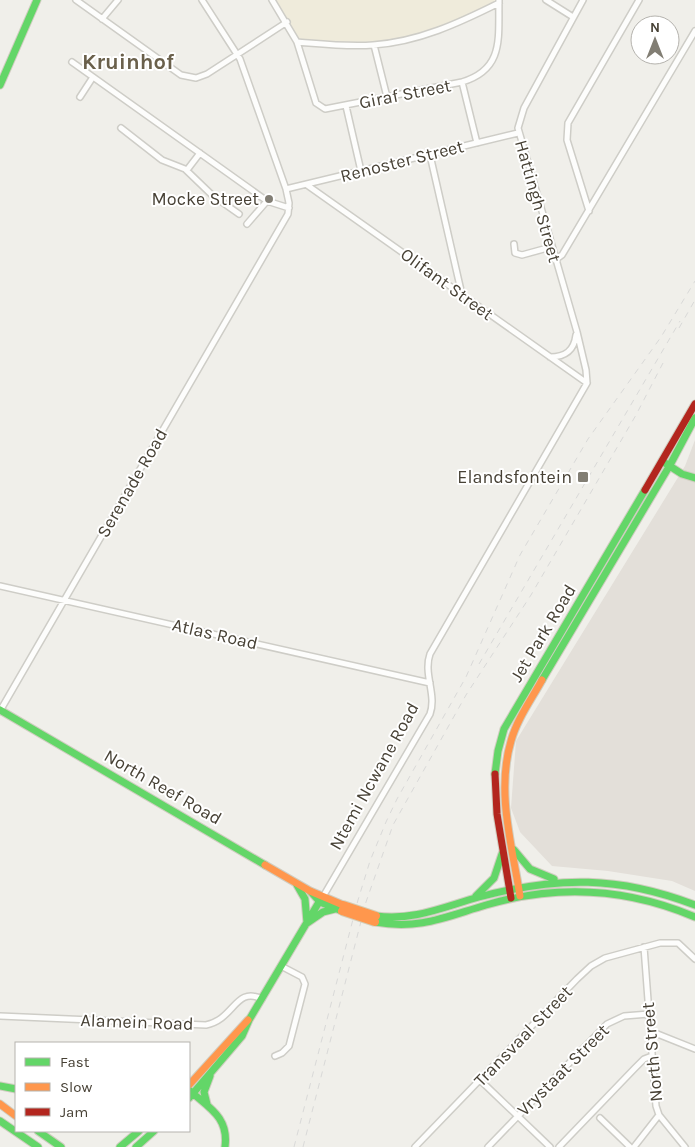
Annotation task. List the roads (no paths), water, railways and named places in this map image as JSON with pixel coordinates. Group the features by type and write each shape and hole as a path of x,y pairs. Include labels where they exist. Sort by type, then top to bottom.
{"main road":[{"path":"0,85 2,71 33,0"},
{"path":"2,71 37,0"},
{"name":"Jet Park Road","path":"520,896 503,798 507,754 515,728 666,463 695,404"},
{"name":"Jet Park Road","path":"511,898 494,795 493,777 498,746 504,729 695,418"},
{"path":"666,463 682,474 695,478"},
{"name":"North Reef Road","path":"0,710 294,880 322,899 341,908 396,926 420,926 520,896"},
{"path":"512,846 522,862 530,869 557,880"},
{"path":"472,899 494,878 503,847"},
{"path":"294,880 305,899 306,923"},
{"path":"519,886 557,880 595,881 642,887 695,905"},
{"name":"North Reef Road","path":"376,919 411,919 519,886"},
{"path":"520,896 568,890 600,891 646,899 695,917"},
{"name":"Ntemi Ncwane Road","path":"190,1094 210,1076 242,1036 249,1020 322,899"},
{"path":"306,923 323,912 341,908"},
{"name":"Ntemi Ncwane Road","path":"190,1084 249,1020"},
{"path":"210,1076 204,1092 209,1106 225,1126 225,1147"},
{"path":"0,1086 15,1089"},
{"path":"190,1094 209,1106"},
{"path":"0,1104 15,1115"},
{"path":"0,1121 15,1131"},
{"path":"16,1132 38,1147"},
{"path":"39,1132 60,1147"},
{"path":"120,1147 138,1132"},
{"path":"136,1147 153,1132"}],"street":[{"path":"76,0 186,77 196,78 207,74 287,22"},
{"path":"72,62 267,201 289,208 286,188 237,53 202,0"},
{"name":"Giraf Street","path":"272,0 287,22 297,42 316,103 326,109 462,82 483,73 493,62 498,42 499,1"},
{"path":"546,0 573,17"},
{"name":"Hattingh Street","path":"583,0 524,108 518,123 518,133 554,260 577,332 586,370 587,383"},
{"path":"589,211 567,140 568,123 639,0"},
{"path":"102,19 116,1"},
{"path":"297,42 374,45 426,35 452,25 499,1"},
{"path":"554,260 562,256 695,30"},
{"path":"374,45 387,97"},
{"path":"80,96 93,76"},
{"path":"462,82 477,143"},
{"path":"346,106 361,171"},
{"path":"121,128 162,160 187,170 212,195 239,214"},
{"name":"Renoster Street","path":"286,188 307,185 518,133"},
{"path":"187,170 200,153"},
{"path":"430,154 462,295"},
{"name":"Olifant Street","path":"307,185 587,383"},
{"path":"247,224 267,201"},
{"name":"Serenade Road","path":"0,710 286,219 289,208"},
{"path":"514,244 515,253 522,256 551,247"},
{"path":"550,357 564,356 572,350 577,332"},
{"name":"Ntemi Ncwane Road","path":"322,899 430,714 432,702 428,668 430,654 587,383"},
{"name":"Atlas Road","path":"0,586 430,683"},
{"name":"Transvaal Street","path":"415,1147 592,966 606,958 644,947 674,942 682,945 695,959"},
{"name":"North Street","path":"644,947 656,1106 659,1115 685,1147"},
{"path":"275,1056 282,1053 289,1046 306,984 302,977 281,966"},
{"name":"Alamein Road","path":"0,1016 206,1025 226,1016 244,995 251,994 262,999"},
{"name":"Vrystaat Street","path":"488,1147 607,1024 624,1016 649,1014"},
{"path":"650,1031 695,1049"},
{"path":"559,1147 644,1059 652,1056"},
{"path":"480,1080 550,1147"},
{"path":"600,1118 628,1146 659,1115"}],"railway":[{"path":"294,1147 358,900 370,861 386,822 466,677 520,555 588,439 661,337 695,281"},
{"path":"679,328 695,300"},
{"path":"479,664 680,321"},
{"path":"303,1147 366,902 393,825 466,695 531,595 636,415 663,363"}],"place":[{"name":"Mocke Street","path":"269,199"},
{"name":"Elandsfontein","path":"583,477"}],"district":[{"name":"Kruinhof","path":"128,61"}]}
